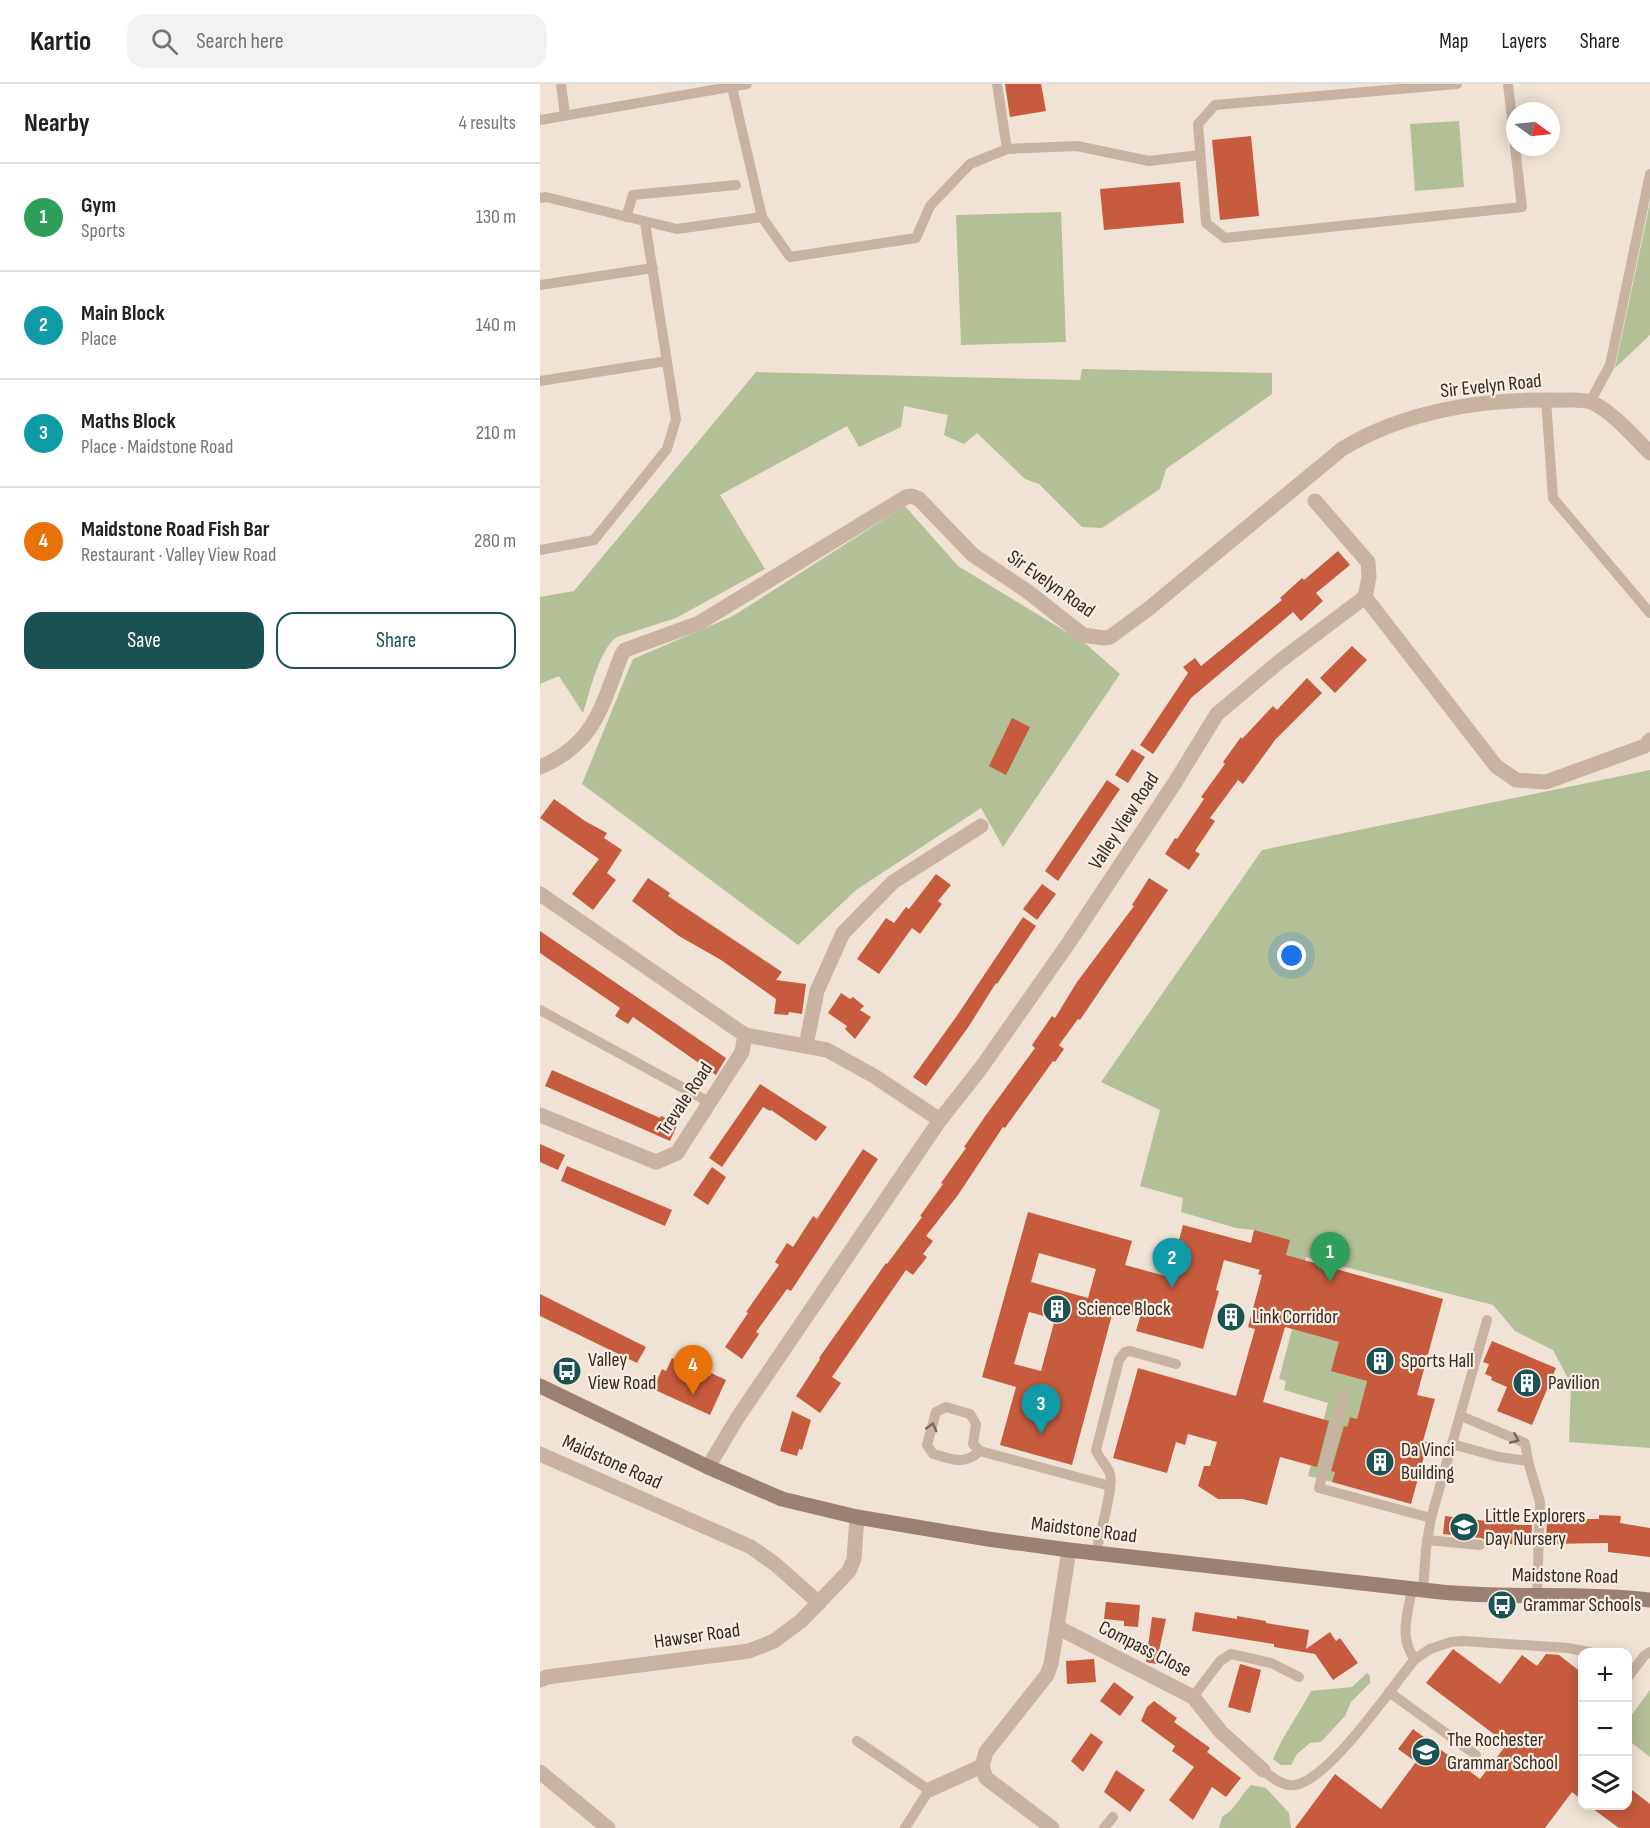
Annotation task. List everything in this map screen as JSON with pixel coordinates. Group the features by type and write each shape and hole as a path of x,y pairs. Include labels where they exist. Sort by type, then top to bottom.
{"main road":[{"name":"Maidstone Road","path":"540,1386 708,1467 782,1499 857,1517 1069,1550 1454,1593 1650,1600"}],"street":[{"name":"Sir Evelyn Road","path":"540,767 563,755 588,733 600,714 625,650 699,623 785,573 904,497 912,496 919,499 970,553 1027,591 1078,632 1107,638 1117,633 1184,581 1345,447 1413,418 1436,412 1485,404 1546,400 1590,402"},
{"path":"1590,402 1647,446"},
{"path":"1315,501 1368,562 1369,577 1365,597 1496,766 1516,780 1546,782 1644,746 1650,740"},
{"name":"Valley View Road","path":"708,1467 738,1417 940,1120 981,1068 1070,940 1174,784 1217,714 1280,661 1365,597"},
{"path":"806,1045 817,991 843,933 892,882 981,826"},
{"path":"540,894 745,1035 827,1050 874,1076 940,1120"},
{"name":"Trevale Road","path":"540,1115 656,1162 676,1153 742,1052 745,1035"},
{"name":"Maidstone Road","path":"540,1454 751,1547 776,1564 819,1603"},
{"name":"Hawser Road","path":"540,1680 547,1677 749,1651 774,1641 801,1621 849,1571 854,1559 857,1517"},
{"path":"1052,1828 986,1778 982,1766 986,1752 1047,1675 1051,1664 1069,1550"},
{"name":"Compass Close","path":"1057,1627 1193,1697 1221,1732 1263,1770"},
{"path":"929,1790 982,1766"},
{"path":"540,1772 608,1828"}],"lane":[{"path":"561,84 565,115"},
{"path":"540,120 704,88 747,84"},
{"path":"997,84 1007,149"},
{"path":"1457,84 1215,105 1197,124 1206,223 1225,238 1522,207 1516,156"},
{"path":"1509,84 1511,102"},
{"path":"732,87 762,217 790,257 916,237 930,206 970,164 1007,149 1077,146 1149,161 1200,154"},
{"path":"1590,402 1610,365 1650,174"},
{"path":"626,217 633,195 736,185"},
{"path":"540,198 546,197 677,229 762,217"},
{"path":"540,550 594,540 667,449 676,418 645,222"},
{"path":"540,285 653,268"},
{"path":"540,381 667,361"},
{"path":"1546,400 1553,498 1650,614"},
{"path":"540,1010 709,1102"},
{"path":"1415,1659 1407,1649 1404,1629 1417,1589 1431,1518 1487,1320"},
{"path":"1096,1553 1111,1475 1096,1450 1121,1355 1130,1352 1176,1364"},
{"path":"1344,1395 1319,1488 1431,1518"},
{"path":"980,1451 970,1460 961,1461 933,1454 927,1445 936,1412 946,1407 970,1414 976,1424 973,1444 980,1451 1110,1486"},
{"path":"1461,1416 1526,1443 1528,1461 1540,1502 1537,1596"},
{"path":"1452,1444 1498,1457 1528,1461"},
{"path":"1427,1540 1480,1545"},
{"path":"1263,1770 1272,1778 1287,1785 1305,1781 1336,1757 1415,1659 1430,1649 1462,1641 1578,1650"},
{"path":"1632,1670 1650,1652"},
{"path":"1193,1697 1220,1661 1231,1654 1271,1663 1299,1677"},
{"path":"1389,1692 1476,1755"},
{"path":"857,1740 929,1790 905,1828"},
{"path":"1104,1828 1113,1817"}],"green space":[{"path":"1459,121 1464,187 1415,191 1410,124"},
{"path":"1650,203 1650,335 1615,368"},
{"path":"1061,212 1066,342 961,345 956,215"},
{"path":"1082,369 1272,373 1272,394 1166,469 1160,489 1102,528 1082,527 1039,484 1025,479 977,433 964,444 944,435 948,415 904,406 901,427 859,447 847,426 720,495 765,569 676,618 617,637 600,661 583,713 559,676 540,684 540,597 574,591 756,372 1080,380"},
{"path":"905,506 958,566 1086,644 1120,674 1003,847 981,808 856,890 798,945 582,784 633,659 733,616"},
{"path":"1650,770 1650,1448 1569,1442 1571,1384 1553,1350 1515,1331 1493,1305 1306,1257 1305,1261 1285,1256 1254,1230 1236,1228 1181,1212 1183,1198 1140,1186 1160,1110 1101,1082 1262,850"},
{"path":"1292,1329 1339,1342 1367,1381 1357,1419 1350,1417 1332,1482 1308,1476 1328,1403 1284,1390 1286,1381 1279,1379"},
{"path":"1367,1673 1370,1676 1370,1683 1351,1702 1345,1716 1321,1742 1310,1743 1297,1754 1291,1765 1281,1765 1273,1759 1311,1691 1352,1687"},
{"path":"1650,1690 1650,1757 1632,1743 1632,1715"},
{"path":"1251,1785 1266,1788 1289,1813 1291,1828 1219,1828 1222,1817 1231,1810"}],"building":[{"path":"1005,84 1041,84 1046,111 1010,117"},
{"path":"1251,136 1259,216 1220,220 1212,140"},
{"path":"1180,182 1184,223 1104,230 1100,189"},
{"path":"1338,551 1350,565 1316,593 1323,601 1301,621 1293,612 1191,698 1153,754 1140,745 1188,673 1183,667 1195,658 1201,666 1282,600 1280,598 1302,578 1304,580"},
{"path":"1352,646 1367,660 1335,693 1320,678"},
{"path":"1307,678 1322,693 1275,740 1243,784 1238,780 1210,818 1215,821 1195,851 1200,854 1189,870 1165,854 1204,799 1201,797 1241,737 1242,739 1273,706 1277,710"},
{"path":"1012,718 1030,727 1006,775 989,766"},
{"path":"1132,749 1145,757 1128,783 1115,775"},
{"path":"1107,780 1120,789 1058,881 1045,871"},
{"path":"554,799 607,833 604,838 622,850 607,873 616,880 593,910 572,894 599,859 540,818"},
{"path":"936,874 951,885 938,901 942,904 920,934 912,928 879,974 857,959 886,918 894,923 906,907 909,909"},
{"path":"648,878 670,893 668,896 782,972 776,980 806,984 802,1014 789,1012 788,1015 774,1014 776,999 721,960 679,936 632,901"},
{"path":"1149,878 1168,890 1080,1020 1078,1019 1059,1045 1064,1049 1055,1062 1053,1061 1005,1128 1003,1127 958,1195 926,1236 933,1241 923,1254 927,1257 913,1275 906,1270 832,1377 841,1383 820,1413 796,1396 819,1358 886,1263 922,1217 920,1216 943,1184 941,1183 966,1148 964,1147 1035,1048 1032,1045 1052,1016 1055,1018 1077,982 1134,906 1132,905"},
{"path":"1042,884 1056,894 1037,920 1023,909"},
{"path":"1023,917 1036,926 926,1086 913,1077"},
{"path":"540,931 726,1058 716,1075 633,1017 628,1024 615,1016 620,1008 540,953"},
{"path":"841,993 850,999 853,997 864,1006 860,1010 871,1017 855,1039 845,1029 847,1026 828,1013"},
{"path":"552,1070 660,1118 661,1116 678,1123 670,1141 545,1086"},
{"path":"760,1084 827,1127 816,1141 763,1107 722,1167 709,1158"},
{"path":"540,1144 565,1155 558,1170 540,1162"},
{"path":"863,1149 878,1159 791,1291 787,1289 756,1332 759,1334 742,1359 725,1347 779,1265 775,1262 787,1243 793,1247 813,1216 817,1219"},
{"path":"567,1166 672,1210 665,1226 561,1181"},
{"path":"712,1167 726,1177 708,1205 693,1195"},
{"path":"1028,1212 1132,1241 1125,1265 1169,1277 1183,1225 1251,1243 1254,1230 1290,1240 1286,1255 1443,1299 1417,1395 1435,1399 1423,1441 1428,1442 1411,1504 1332,1482 1335,1472 1331,1471 1344,1426 1347,1427 1350,1417 1357,1419 1367,1381 1331,1371 1339,1342 1285,1327 1263,1402 1329,1421 1317,1467 1280,1457 1267,1505 1243,1499 1218,1499 1198,1486 1204,1466 1210,1466 1217,1442 1188,1434 1185,1445 1176,1442 1167,1473 1113,1458 1138,1368 1236,1396 1255,1329 1248,1327 1262,1275 1258,1274 1260,1270 1224,1260 1216,1290 1219,1291 1203,1349 1136,1331 1141,1314 1114,1307 1072,1465 1000,1445 1016,1387 982,1377","holes":["1039,1253 1096,1269 1088,1298 1031,1282","1029,1312 1055,1319 1041,1371 1014,1364"]},
{"path":"540,1294 646,1347 637,1363 540,1316"},
{"name":"Pavilion","path":"1492,1341 1556,1368 1532,1425 1497,1411 1507,1387 1491,1380 1492,1377 1485,1374 1489,1364 1483,1362"},
{"path":"672,1358 710,1376 711,1373 726,1380 710,1415 653,1389 662,1369 666,1371"},
{"path":"792,1411 811,1420 802,1450 799,1449 797,1456 780,1451"},
{"path":"1599,1515 1621,1516 1620,1523 1650,1528 1650,1557 1608,1552 1608,1543 1546,1544 1547,1519 1599,1519"},
{"path":"1445,1516 1532,1525 1531,1545 1491,1542 1481,1538 1443,1534"},
{"path":"1106,1602 1140,1605 1138,1627 1124,1626 1124,1621 1104,1619"},
{"path":"1195,1612 1237,1619 1237,1616 1309,1630 1306,1649 1330,1632 1336,1641 1340,1638 1358,1663 1333,1680 1315,1654 1274,1647 1274,1644 1192,1631"},
{"path":"1152,1617 1166,1619 1156,1664 1146,1662"},
{"path":"1453,1649 1500,1684 1522,1655 1537,1666 1546,1654 1559,1655 1578,1670 1578,1797 1572,1792 1545,1828 1295,1828 1335,1774 1381,1809 1416,1762 1398,1749 1413,1729 1480,1779 1507,1744 1426,1683"},
{"path":"1094,1659 1096,1682 1067,1684 1066,1661"},
{"path":"1240,1664 1261,1670 1250,1713 1228,1707"},
{"path":"1114,1682 1134,1697 1120,1716 1100,1701"},
{"path":"1154,1701 1177,1718 1174,1722 1210,1748 1207,1752 1241,1778 1226,1797 1212,1787 1193,1820 1169,1800 1194,1767 1172,1751 1175,1746 1141,1721 1147,1707"},
{"path":"1091,1733 1103,1742 1083,1772 1071,1761"},
{"path":"1116,1770 1145,1790 1130,1812 1104,1792"},
{"path":"1632,1790 1650,1804 1650,1828 1619,1828 1594,1810 1632,1810"}],"place":[{"name":"Gym","path":"1330,1282"},
{"name":"Main Block","path":"1172,1288"},
{"name":"Science Block","path":"1057,1309"},
{"name":"Link Corridor","path":"1231,1317"},
{"name":"Sports Hall","path":"1380,1361"},
{"name":"Valley View Road","path":"567,1371"},
{"name":"Pavilion","path":"1527,1383"},
{"name":"Maidstone Road Fish Bar","path":"693,1395"},
{"name":"Maths Block","path":"1041,1434"},
{"name":"Da Vinci Building","path":"1380,1462"},
{"name":"Little Explorers Day Nursery","path":"1464,1527"},
{"name":"Grammar Schools","path":"1502,1605"},
{"name":"The Rochester Grammar School","path":"1426,1752"}]}
